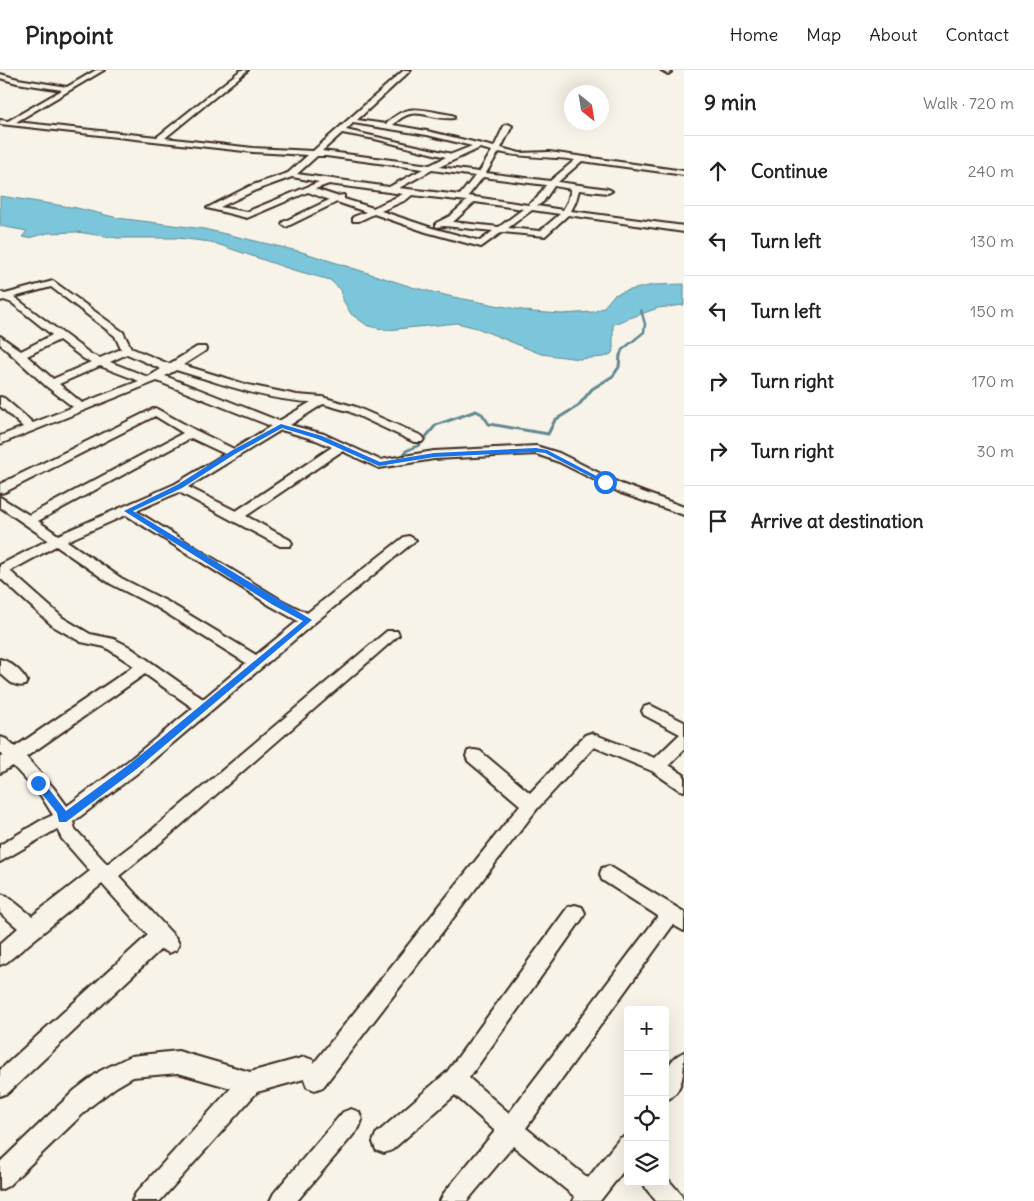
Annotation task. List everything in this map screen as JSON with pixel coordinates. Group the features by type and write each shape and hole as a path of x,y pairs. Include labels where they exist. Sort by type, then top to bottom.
{"street":[{"path":"9,123 101,70"},
{"path":"158,140 245,70"},
{"path":"326,182 247,216 211,208 252,188 291,175 408,70"},
{"path":"0,76 16,81 69,89"},
{"path":"388,126 399,115 408,111 452,117"},
{"path":"352,121 427,133 526,156 549,154 579,160 684,173"},
{"path":"0,122 253,150 368,159 481,176 608,191"},
{"path":"462,198 481,176 508,126"},
{"path":"340,131 453,156"},
{"path":"368,159 427,133"},
{"path":"392,189 453,156 481,145"},
{"path":"309,190 429,230 482,244 503,230 540,200 552,183 579,160"},
{"path":"291,175 326,182 462,198 683,228"},
{"path":"286,224 336,200 359,186"},
{"path":"442,224 542,234 562,218 572,201 575,187"},
{"path":"356,219 403,198 410,192"},
{"path":"429,230 453,218 474,200"},
{"path":"1,296 53,284 119,334 126,350"},
{"path":"1,296 14,301 88,357 281,426 320,437 379,464 406,458 448,454 536,450 547,452 636,495 684,511"},
{"path":"21,356 58,336"},
{"path":"0,339 50,384 80,407"},
{"path":"0,440 153,379 174,368 201,349"},
{"path":"50,384 126,350 174,368 246,388 322,400 352,409 418,439"},
{"path":"0,400 32,428"},
{"path":"202,707 123,650 109,643 86,638 58,622 0,571 56,541 179,487 322,400"},
{"path":"0,489 112,432 156,412 190,432 233,453"},
{"path":"29,520 134,465 190,432"},
{"path":"237,516 340,446"},
{"path":"179,487 285,543"},
{"path":"0,501 116,581 163,606 257,663"},
{"path":"128,511 276,603 308,620"},
{"path":"0,854 46,826 62,819 134,766 202,707 409,540"},
{"path":"0,956 32,928 159,834 392,635"},
{"path":"0,664 18,680"},
{"path":"7,761 144,667"},
{"path":"650,711 684,728"},
{"path":"0,1178 83,1098 108,1079 131,1067 178,1062 250,1083 310,1073 531,804 591,739 658,766 684,784"},
{"path":"658,766 684,739"},
{"path":"0,743 7,761 54,801 62,812 64,828 68,834 165,940 0,1085"},
{"path":"474,756 531,804"},
{"path":"452,1201 511,1130 677,917 609,874"},
{"path":"0,902 32,928"},
{"path":"384,1142 455,1080 575,913"},
{"path":"669,1084 684,1063"},
{"path":"455,1080 587,1198 624,1154"},
{"path":"144,1201 250,1083"},
{"path":"282,1201 351,1120"},
{"path":"658,1186 672,1201"}],"water":[{"path":"0,196 77,208 118,218 204,229 302,252 412,287 533,312 562,314 593,312 603,308 614,295 653,285 684,284 684,305 658,308 613,324 613,351 604,357 579,359 541,354 477,328 457,323 387,330 368,326 351,314 343,300 341,290 330,280 290,269 211,242 177,238 117,238 77,232 48,233 28,238 22,237 27,231 0,226"}],"waterway":[{"path":"620,356 622,350 644,332 645,324 641,310"},
{"path":"403,456 406,451 419,445 436,425 476,411 482,414 489,424 548,434 555,420 578,406 592,389 613,376 619,367 620,355"}],"route":[{"path":"38,783 62,812 62,819 134,766 308,620 276,603 128,511 179,487 281,426 320,437 379,464 455,453 498,453 536,450 547,452 605,482"}]}
